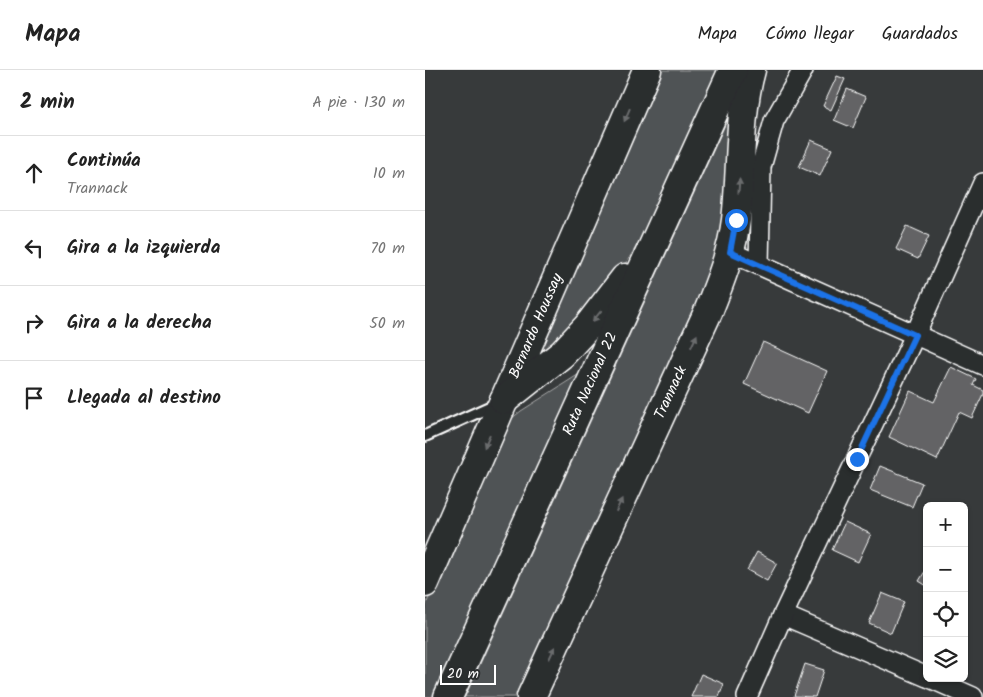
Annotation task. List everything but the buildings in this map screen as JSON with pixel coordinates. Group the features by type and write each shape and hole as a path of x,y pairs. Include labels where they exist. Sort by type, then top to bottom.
{"street":[{"name":"Bernardo Houssay","path":"425,583 647,70"},
{"name":"Ruta Nacional 22","path":"448,697 733,70"},
{"name":"Trannack","path":"531,697 708,312 720,282 730,252 736,220 746,98 751,70"},
{"path":"759,264 761,167 774,121 803,70"},
{"path":"747,697 783,615 982,189"},
{"path":"504,400 562,354 588,326 613,296 665,218"},
{"path":"730,252 983,365"},
{"path":"783,615 923,676"},
{"path":"937,682 973,697"},
{"path":"980,697 983,690"}],"lane":[{"path":"425,436 504,400"}],"shaded area":[{"path":"657,70 722,70 647,229 631,255 612,284 527,371"},
{"path":"739,94 721,248 521,697 465,697"},
{"path":"584,371 434,697 425,697 425,607 495,444 511,419"}],"route":[{"path":"736,220 730,252 915,335 857,459"}]}
